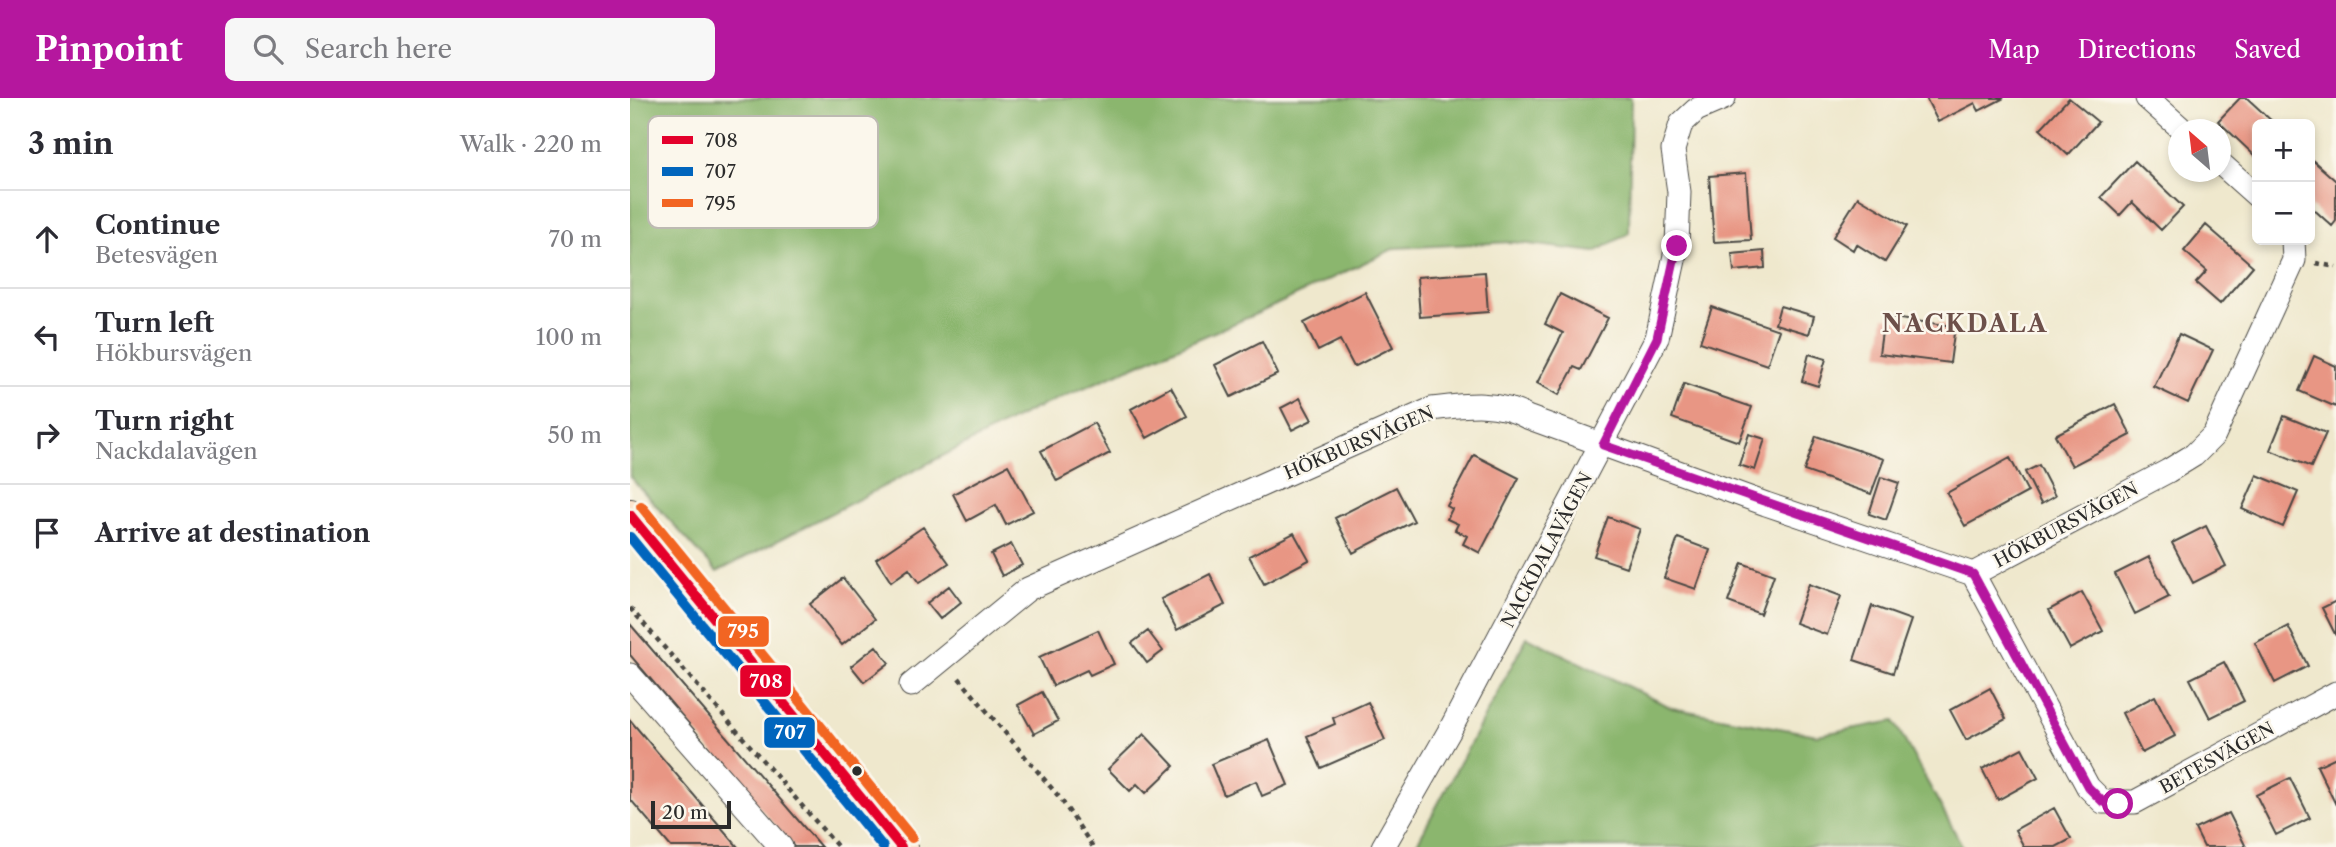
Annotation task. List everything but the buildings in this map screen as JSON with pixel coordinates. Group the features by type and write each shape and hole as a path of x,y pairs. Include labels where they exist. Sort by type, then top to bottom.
{"main road":[{"path":"630,515 901,847"}],"street":[{"name":"NACKDALAVÄGEN","path":"1383,847 1450,730 1603,445 1657,338 1677,246 1679,192 1674,150 1681,124 1696,110 1724,98"},
{"path":"2147,98 2171,119"},
{"path":"2231,172 2252,191"},
{"name":"HÖKBURSVÄGEN","path":"911,685 1028,589 1432,409 1486,405 1512,409 1603,445 1973,574 2168,471 2194,455 2214,435 2294,260 2293,245"},
{"name":"BETESVÄGEN","path":"1973,574 2088,787 2103,802 2135,802 2336,693"},
{"path":"630,675 781,847"}],"path":[{"path":"630,608 838,847"},
{"path":"942,659 1060,798 1093,847"}],"green space":[{"path":"630,98 1631,98 1629,233 1595,252 1512,242 1395,248 1263,311 1032,410 717,572 630,477"},
{"path":"1527,637 1672,708 1817,735 1894,721 1963,847 1415,847"}],"transit line":[{"name":"795","path":"641,506 912,838"},
{"name":"708","path":"630,515 901,847"},
{"name":"707","path":"630,537 883,847"}],"district":[{"name":"NACKDALA","path":"1965,323"}],"route":[{"path":"1677,246 1657,338 1603,445 1973,574 2088,787 2103,802 2118,804"}]}
